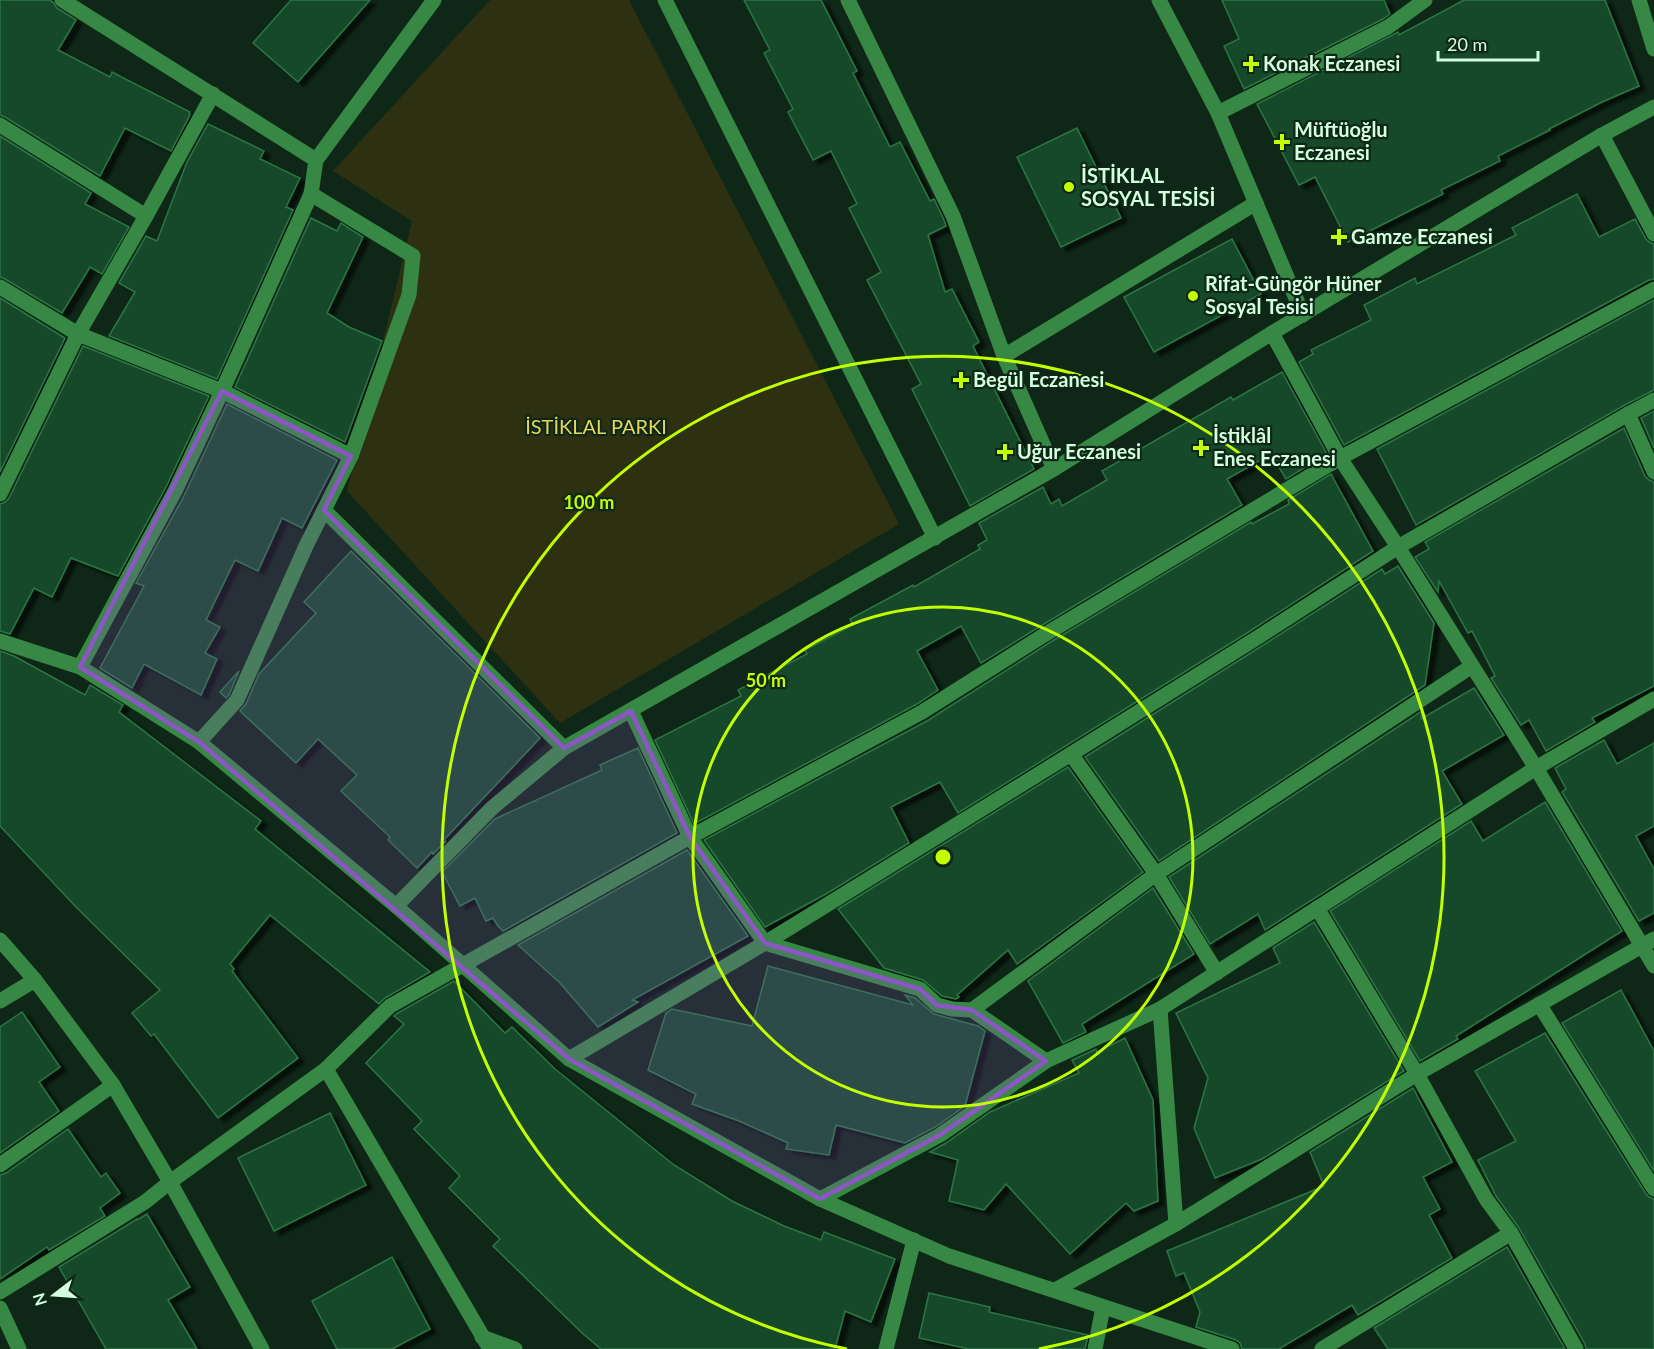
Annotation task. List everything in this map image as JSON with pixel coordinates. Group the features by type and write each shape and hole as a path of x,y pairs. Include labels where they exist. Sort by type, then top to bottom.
{"street":[{"path":"62,0 316,160"},
{"path":"80,667 175,491 222,391 311,194 316,160 434,0"},
{"path":"665,0 935,538"},
{"path":"848,0 953,216 1004,356 1054,469"},
{"path":"1159,0 1218,113 1303,315"},
{"path":"1218,113 1388,27 1423,0"},
{"path":"1639,0 1654,49"},
{"path":"0,494 78,334 213,94"},
{"path":"396,906 492,808 564,748 1054,469 1272,333 1602,135 1654,107"},
{"path":"0,125 146,216"},
{"path":"1602,135 1654,234"},
{"path":"199,742 237,700 306,546 351,456 409,295 413,256 311,194"},
{"path":"1004,356 1256,203"},
{"path":"0,287 78,334 222,391 351,456"},
{"path":"0,1292 146,1202 170,1182 326,1069 390,1006 690,837 922,712 1054,629 1340,458 1654,289"},
{"path":"1272,333 1340,458 1648,942 1654,966"},
{"path":"569,1059 765,943 1252,641 1398,547 1654,400"},
{"path":"1628,414 1654,472"},
{"path":"324,510 564,748"},
{"path":"0,641 80,667 199,742 396,906 569,1059 820,1199 949,1256 1232,1349"},
{"path":"972,1010 1156,874 1472,666"},
{"path":"820,1199 940,1135 1046,1061 1160,1009 1536,768 1654,700"},
{"path":"631,711 690,837 765,943 920,989 937,1005 952,1009 972,1010 1046,1061"},
{"path":"1071,754 1156,874 1217,973"},
{"path":"1317,908 1417,1074 1486,1199 1511,1233 1576,1349"},
{"path":"0,940 35,980 113,1085 170,1182 261,1349"},
{"path":"1055,1290 1176,1224 1417,1074 1648,942"},
{"path":"0,1001 35,980"},
{"path":"1539,1004 1654,1189"},
{"path":"1160,1009 1176,1224"},
{"path":"326,1069 486,1343 515,1349"},
{"path":"0,1164 113,1085"},
{"path":"1322,1349 1511,1233"},
{"path":"886,1349 914,1240"},
{"path":"1095,1349 1103,1306"},
{"path":"0,1308 18,1349"}],"highlighted area":[{"path":"222,391 351,456 324,510 564,748 631,711 690,837 765,943 920,989 937,1005 972,1010 1046,1061 940,1135 820,1199 569,1059 199,742 80,667"}],"green space":[{"name":"İSTİKLAL PARKI","path":"490,0 629,0 899,524 560,723 347,491 412,221 333,171"}],"building":[{"path":"0,0 49,0 53,2 57,8 76,20 58,50 110,77 112,72 190,112 171,151 125,128 100,176 0,115"},
{"path":"291,0 370,0 298,82 253,43"},
{"path":"744,0 821,0 857,71 853,73 890,147 900,142 930,201 934,199 944,220 946,226 928,235 945,292 952,289 979,342 973,346 1034,469 970,506 912,389 921,384 867,280 881,272 849,208 857,204 831,151 813,160 788,112 793,109 764,53 770,50"},
{"path":"1222,0 1384,0 1390,14 1244,89 1224,46 1239,39"},
{"path":"1464,0 1605,0 1639,86 1602,102 1498,156 1500,161 1441,190 1443,194 1348,242 1315,177 1299,185 1257,104 1398,32 1399,35"},
{"path":"208,124 264,151 260,159 300,178 286,207 293,210 217,379 109,336 135,292 119,283 146,236 157,241 187,162"},
{"name":"İSTİKLAL SOSYAL TESİSİ","path":"1077,128 1121,218 1061,247 1017,157"},
{"path":"0,136 91,193 85,204 129,227 102,274 90,267 62,313 0,277"},
{"path":"1577,194 1599,237 1635,219 1646,239 1654,244 1654,279 1344,445 1299,362 1313,354 1311,350 1371,320 1364,305 1415,278 1417,284 1516,235 1512,228"},
{"path":"311,218 337,231 341,223 363,237 327,313 349,327 382,341 345,442 235,387"},
{"name":"Rifat-Güngör Hüner Sosyal Tesisi","path":"1232,239 1261,294 1154,352 1124,297"},
{"path":"0,298 65,338 0,472"},
{"path":"1654,300 1654,390 1416,525 1377,449"},
{"path":"83,346 209,396 166,487 118,576 71,558 52,597 34,588 10,634 0,631 0,504 9,498"},
{"path":"1282,372 1327,454 1286,479 1271,454 1227,479 1242,505 981,663 961,626 917,651 938,690 917,704 694,824 655,740 741,696 738,690 807,654 805,650 853,625 850,619 913,585 914,587 980,549 978,545 987,540 979,523 1043,487 1051,504 1059,499 1062,506 1107,480 1102,471 1231,397 1233,400"},
{"path":"227,404 337,460 302,528 282,518 258,571 235,560 206,620 220,627 205,653 217,659 201,695 144,664 132,688 100,668 144,586 136,583 184,496"},
{"path":"1654,411 1654,448 1641,418"},
{"path":"1624,428 1645,476 1654,482 1654,686 1592,718 1595,722 1546,751 1529,720 1521,725 1491,678 1495,676 1472,631 1468,633 1439,581 1438,592 1415,557 1429,549 1425,542"},
{"path":"1331,474 1373,551 1247,633 958,813 940,782 891,807 909,843 826,894 765,927 704,840 927,721 1049,643 1251,522 1252,524 1289,504 1288,500"},
{"path":"351,551 540,738 440,844 446,841 417,868 388,840 390,837 341,791 357,775 318,739 296,763 240,711 246,704 259,674 316,613 304,602"},
{"path":"1398,566 1434,623 1425,685 1159,861 1085,757 1382,569 1385,574"},
{"path":"0,651 14,656 85,695 90,685 123,705 119,712 261,821 255,829 430,972 385,998 379,1004 270,915 230,964 234,969 232,971 298,1058 218,1118 154,1034 151,1036 132,1013 160,990 76,907 0,826"},
{"path":"239,671 229,695 226,698 220,692"},
{"path":"1474,688 1504,735 1442,771 1462,804 1265,930 1258,914 1210,944 1169,877 1422,711 1421,719"},
{"path":"1604,740 1617,764 1654,743 1654,826 1636,836 1654,869 1654,913 1639,921 1562,792 1566,789 1555,768"},
{"path":"638,748 677,833 503,931 493,918 486,921 475,898 460,906 442,872 495,819 602,770 600,765"},
{"path":"1068,767 1143,872 1017,964 1008,950 957,995 959,997 956,999 942,996 923,980 884,968 838,909"},
{"path":"1545,802 1622,931 1456,1036 1458,1039 1420,1061 1330,911 1471,821 1483,841"},
{"path":"687,850 748,936 632,1000 638,1002 598,1027 560,983 518,945"},
{"path":"1153,888 1194,954 1082,1024 1086,1032 1063,1043 1028,981"},
{"path":"1314,922 1404,1071 1262,1159 1215,1178 1194,1128 1208,1078 1176,1013 1280,963 1273,948"},
{"path":"768,966 913,1005 905,995 915,998 934,1014 978,1026 985,1031 965,1106 935,1127 905,1143 836,1125 829,1155 786,1149 788,1143 739,1121 692,1104 696,1094 648,1070 666,1013 672,1009 752,1026"},
{"path":"454,981 505,1033 512,1027 555,1069 674,1165 732,1201 784,1226 821,1240 824,1232 895,1259 871,1322 845,1311 835,1349 601,1349 493,1246 500,1239 449,1188 460,1176 414,1129 422,1121 366,1063 404,1024 394,1016 396,1014"},
{"path":"1621,990 1654,1051 1654,1171 1562,1023"},
{"path":"22,1012 60,1067 39,1082 59,1111 0,1153 0,1027"},
{"path":"1545,1033 1646,1194 1654,1199 1654,1349 1586,1349 1519,1228 1496,1196 1478,1160 1516,1141 1475,1071"},
{"path":"1125,1038 1153,1100 1158,1201 1134,1211 1126,1203 1070,1254 1006,1184 984,1210 949,1201 958,1160 930,1152 990,1112 1079,1073 1072,1060 1096,1049 1097,1052"},
{"path":"1413,1088 1452,1162 1423,1177 1440,1209 1429,1215 1452,1258 1358,1315 1352,1305 1279,1349 1242,1349 1236,1340 1196,1327 1200,1312 1184,1273 1176,1276 1167,1251 1324,1186 1310,1152"},
{"path":"330,1113 366,1185 274,1231 238,1158"},
{"path":"68,1129 101,1177 106,1173 120,1193 100,1208 105,1216 49,1250 47,1247 0,1279 0,1175"},
{"path":"147,1214 190,1287 168,1300 197,1349 106,1349 59,1267"},
{"path":"1507,1247 1565,1349 1388,1349 1374,1328"},
{"path":"392,1257 430,1329 392,1349 337,1349 312,1301"},
{"path":"929,1293 990,1307 989,1312 1088,1335 1085,1349 969,1349 919,1338"}],"place":[{"name":"Konak Eczanesi","path":"1251,64"},
{"name":"Müftüoğlu Eczanesi","path":"1282,142"},
{"name":"İSTİKLAL SOSYAL TESİSİ","path":"1069,187"},
{"name":"Gamze Eczanesi","path":"1339,237"},
{"name":"Rifat-Güngör Hüner Sosyal Tesisi","path":"1193,296"},
{"name":"Begül Eczanesi","path":"961,380"},
{"name":"İstiklâl Enes Eczanesi","path":"1201,448"},
{"name":"Uğur Eczanesi","path":"1005,452"}]}
